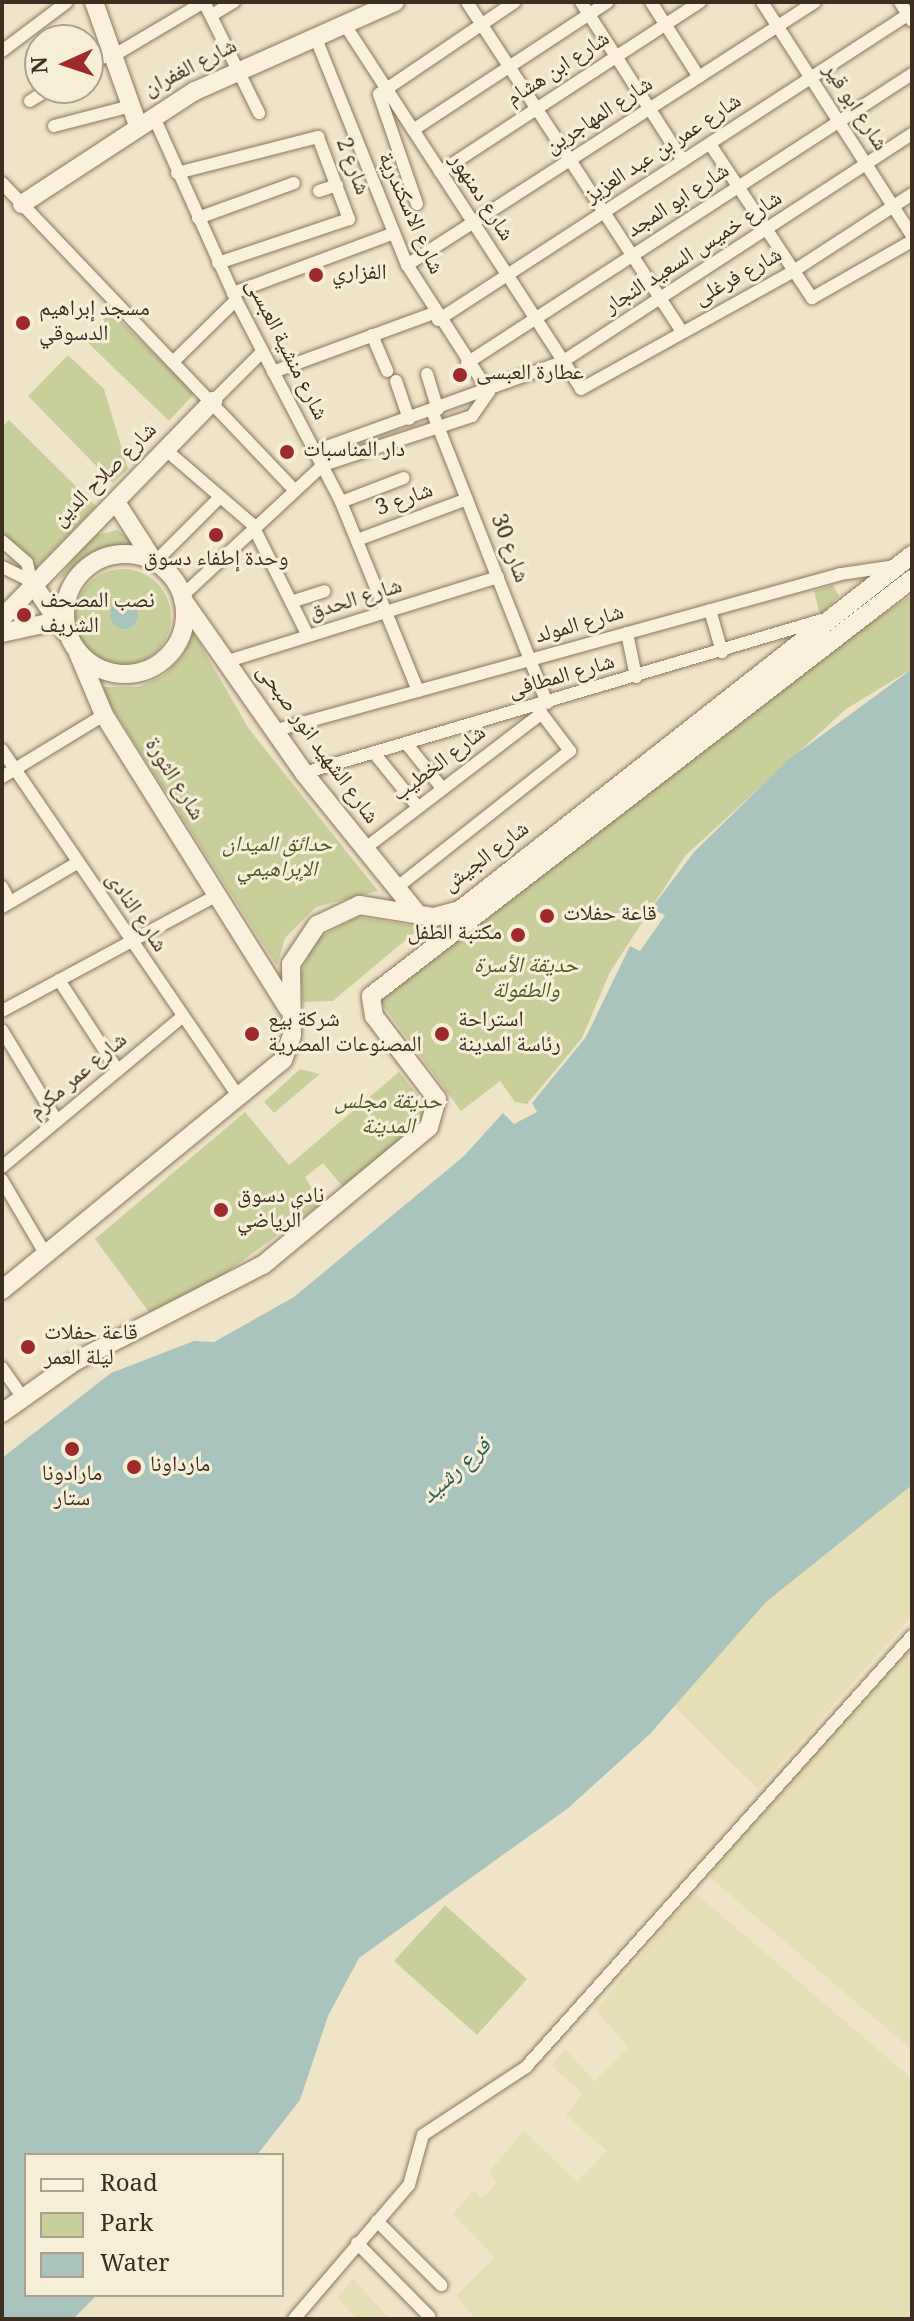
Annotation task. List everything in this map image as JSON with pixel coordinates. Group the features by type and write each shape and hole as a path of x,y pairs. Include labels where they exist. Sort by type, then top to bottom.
{"main road":[{"path":"94,2 113,54 141,115"},
{"name":"شارع الغفران","path":"22,204 141,115 242,68 347,28 395,2"},
{"name":"شارع صلاح الدين","path":"2,618 31,581 116,502 213,401"},
{"path":"116,502 154,561 183,598 180,640 152,669 112,674 73,645 68,592 88,566 120,554 154,561"},
{"name":"شارع الجيش","path":"2,1290 239,1097 288,1052 291,964 317,925 359,905 417,913 460,910 905,561"},
{"name":"شارع الجيش","path":"22,1397 74,1362 263,1265 429,1127 437,1099 369,1006 374,992 912,579"},
{"name":"شارع الثورة","path":"31,581 73,645 104,715 289,1010"},
{"name":"شارع الشهيد انور صبحى","path":"183,598 304,773 363,850 417,913"},
{"path":"2,633 57,621"},
{"path":"2,1413 22,1397"}],"street":[{"path":"2,51 67,2"},
{"path":"104,58 204,2 242,68 259,113"},
{"path":"212,15 234,2"},
{"path":"467,2 682,332"},
{"path":"417,204 378,109 385,87 515,2"},
{"path":"581,2 683,161"},
{"path":"413,130 608,2"},
{"path":"651,2 699,77"},
{"name":"شارع ابن هشام","path":"440,172 700,2"},
{"name":"شارع ابو قير","path":"762,2 912,239"},
{"name":"شارع المهاجرين","path":"407,265 815,2"},
{"path":"900,2 911,16"},
{"name":"شارع عمر بن عبد العزيز","path":"273,372 372,335 436,317 507,276 911,16"},
{"name":"شارع دمنهور","path":"347,28 581,389"},
{"name":"شارع الاسكندرية","path":"316,39 407,265 436,317 489,392"},
{"name":"شارع ابو المجد","path":"467,363 912,74"},
{"path":"54,126 141,115"},
{"name":"شارع منشية العبسى","path":"141,115 177,173 234,296 341,502 418,691"},
{"name":"شارع خميس السعيد النجار","path":"315,451 489,392 562,362 662,301 912,134"},
{"name":"شارع 2","path":"177,173 314,135 337,185 348,220 218,263"},
{"path":"710,144 792,272 818,298 912,239"},
{"path":"2,183 292,487"},
{"path":"198,218 294,183"},
{"path":"319,191 337,185"},
{"name":"شارع فرغلى","path":"581,389 792,272 912,194"},
{"path":"174,361 234,296 392,234"},
{"path":"372,335 387,371"},
{"path":"213,401 262,352"},
{"name":"شارع 30","path":"395,889 567,754 570,747 542,707 530,660 439,428 427,374"},
{"path":"396,381 409,419"},
{"name":"شارع خميس السعيد النجار","path":"183,598 252,524 292,487 323,465 439,428 477,412 489,392"},
{"path":"166,450 252,524 308,636"},
{"path":"341,502 404,478"},
{"path":"154,561 220,497"},
{"name":"شارع 3","path":"357,540 467,499"},
{"name":"شارع الثورة","path":"2,541 27,563 31,581"},
{"name":"شارع المولد","path":"273,731 710,610 905,561"},
{"path":"2,567 31,581"},
{"name":"شارع الحدق","path":"225,662 498,577"},
{"path":"291,602 324,591"},
{"path":"710,610 722,652"},
{"name":"شارع المطافى","path":"304,773 542,707 831,618"},
{"path":"627,633 636,677"},
{"name":"شارع الخطيب","path":"363,850 542,707"},
{"path":"2,777 104,715"},
{"path":"406,743 441,787"},
{"name":"شارع النادى","path":"2,750 129,942 239,1097"},
{"path":"374,753 417,806"},
{"path":"2,887 6,904 77,863"},
{"path":"2,1011 217,895"},
{"path":"59,980 118,1071"},
{"name":"شارع عمر مكرم","path":"2,1167 182,1017"},
{"path":"2,1030 57,1121"},
{"path":"2,1180 46,1255"},
{"path":"2,1368 22,1397"},
{"path":"294,2319 417,2173 423,2135 526,2067 912,1636"},
{"path":"377,2221 441,2285"},
{"path":"357,2243 429,2316"}],"shaded area":[{"path":"912,1485 912,1616 758,1789 674,1706 766,1602"},
{"path":"912,1643 912,2050 708,1876"},
{"path":"694,1892 912,2079 912,2319 476,2319 456,2296 495,2257 453,2214 474,2190 482,2199 497,2183 489,2172 524,2131 577,2182 607,2151 566,2115 582,2093 552,2066 565,2049 595,2082 628,2047 596,2010"},
{"path":"353,2279 390,2319 357,2319 337,2298"}],"green space":[{"path":"111,312 195,393 169,421 84,339"},
{"path":"68,355 104,389 128,469 113,483 28,396"},
{"path":"9,420 96,506 31,573 2,545 2,427"},
{"path":"117,530 141,546 101,548 56,582 89,537"},
{"path":"123,569 141,572 157,583 168,599 171,617 168,635 157,651 141,662 123,665 105,662 89,651 78,635 75,617 78,599 89,583 105,572"},
{"path":"833,585 839,596 820,615 814,591"},
{"name":"حديقة الأسرة والطفولة","path":"912,595 912,669 846,709 685,856 610,972 582,1038 527,1104 515,1102 500,1081 461,1111 379,1000 825,653"},
{"name":"حدائق الميدان الإبراهيمي","path":"193,632 249,729 378,891 316,907 285,938 277,966 99,687 138,687 163,676 182,657"},
{"path":"358,917 421,927 333,1001 303,1002 300,975 316,939"},
{"path":"300,1069 320,1074 274,1113 264,1102"},
{"name":"نادي دسوق الرياضي","path":"399,1072 423,1102 425,1120 343,1187 323,1163 305,1177 321,1204 214,1281 149,1312 95,1239 245,1112 289,1165"},
{"path":"445,1905 527,1979 477,2035 394,1961"}],"water":[{"path":"124,601 134,605 138,615 134,625 124,629 114,625 110,615 114,605"},
{"name":"فرع رشيد","path":"912,669 912,1485 766,1602 649,1735 567,1809 359,1958 328,2016 300,2100 259,2153 24,2153 24,2297 95,2297 73,2319 2,2319 2,1458 111,1373 194,1341 214,1342 294,1297 464,1156 503,1113 514,1124 537,1112 532,1103 586,1037 630,946 640,951 665,915 651,909 694,852 788,760"}],"place":[{"name":"الفزاري","path":"316,275"},
{"name":"مسجد إبراهيم الدسوقي","path":"23,323"},
{"name":"عطارة العبسى","path":"460,375"},
{"name":"دار المناسبات","path":"287,452"},
{"name":"وحدة إطفاء دسوق","path":"216,535"},
{"name":"نصب المصحف الشريف","path":"24,615"},
{"name":"قاعة حفلات","path":"547,916"},
{"name":"مكتبة الطفل","path":"518,935"},
{"name":"شركة بيع المصنوعات المصرية","path":"252,1034"},
{"name":"استراحة رئاسة المدينة","path":"442,1034"},
{"name":"نادي دسوق الرياضي","path":"221,1210"},
{"name":"قاعة حفلات ليلة العمر","path":"28,1347"},
{"name":"مارادونا ستار","path":"72,1449"},
{"name":"مارداونا","path":"134,1467"}],"park label":[{"name":"حديقة مجلس المدينة","path":"388,1116"}]}
